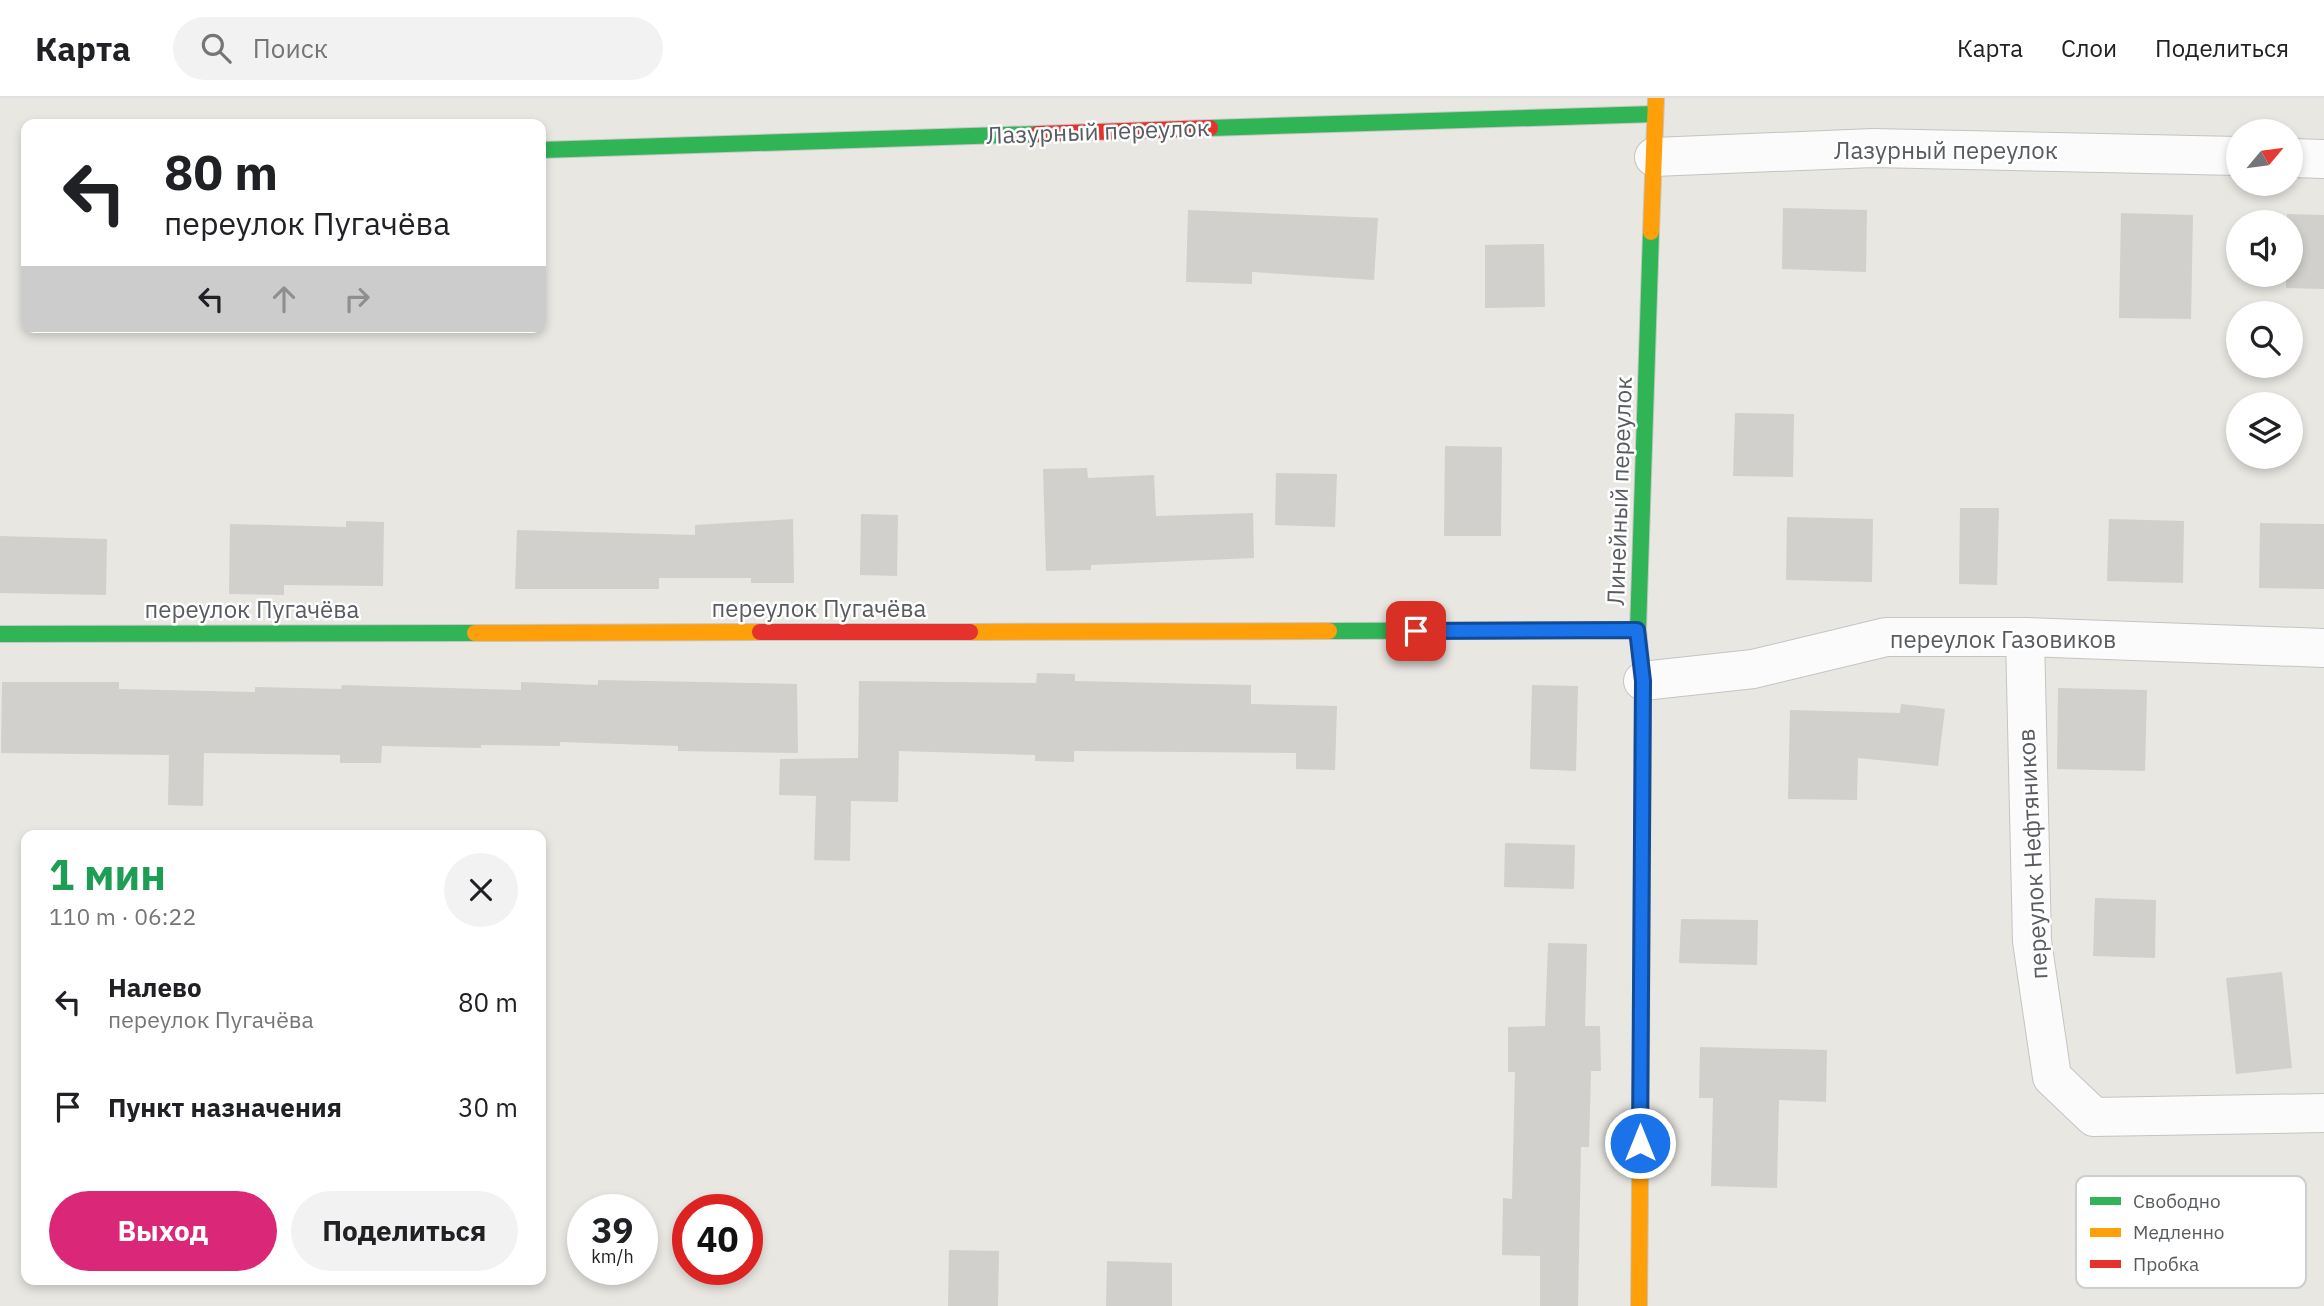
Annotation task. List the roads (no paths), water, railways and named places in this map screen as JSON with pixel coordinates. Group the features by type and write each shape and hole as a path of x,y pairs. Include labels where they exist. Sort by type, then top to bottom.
{"street":[{"name":"Лазурный переулок","path":"546,150 1656,106"},
{"name":"Линейный переулок","path":"1639,1306 1643,681 1637,630 1656,106"},
{"name":"Лазурный переулок","path":"1654,157 1873,148 2226,156"},
{"path":"2303,158 2324,159"},
{"name":"переулок Пугачёва","path":"0,634 1637,630"},
{"name":"переулок Газовиков","path":"1643,681 1752,669 1886,637 2025,637 2324,649"},
{"name":"переулок Нефтяников","path":"2025,637 2032,941 2052,1077 2094,1117 2324,1113"}]}
